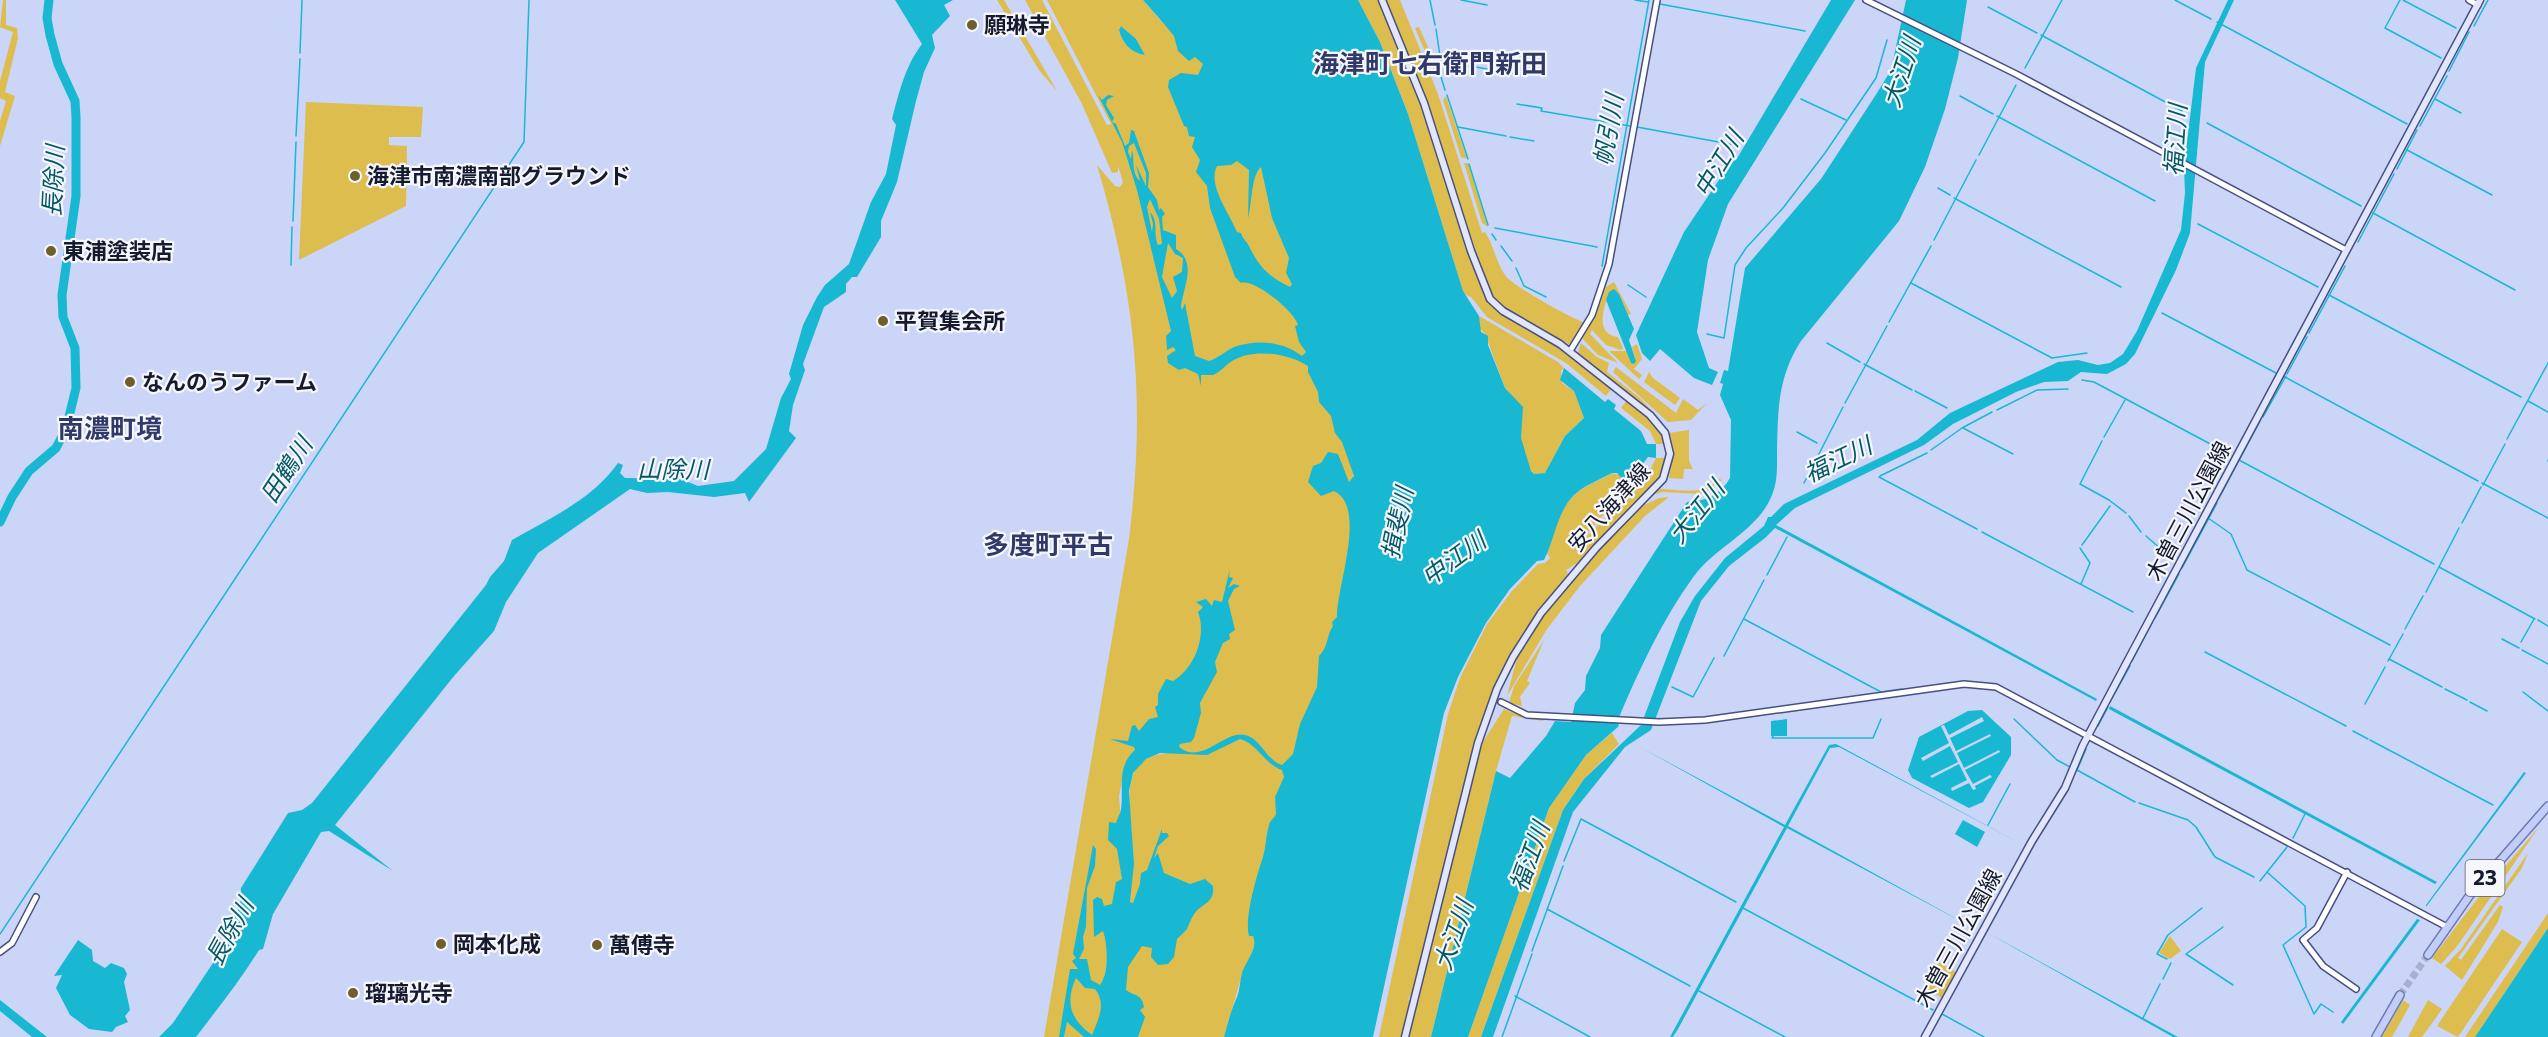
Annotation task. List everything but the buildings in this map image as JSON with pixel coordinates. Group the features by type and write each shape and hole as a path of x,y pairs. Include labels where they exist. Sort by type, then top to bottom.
{"main road":[{"name":"安八海津線","path":"1382,0 1424,104 1486,293 1503,311 1570,351 1661,426 1670,447 1668,466 1658,485 1559,589 1526,636 1497,689 1478,743 1405,1037"},
{"name":"木曽三川公園線","path":"1925,1037 2021,860 2065,788 2089,735 2479,2"},
{"name":"23","path":"2428,955 2470,895 2548,806"},
{"path":"2376,1037 2400,995"}],"street":[{"path":"1570,351 1593,315 1609,264 1657,0"},
{"path":"1866,0 1965,48 2346,250"},
{"path":"2469,0 2479,2"},
{"path":"1501,702 1527,715 1639,719 1659,722 1734,718 1972,683 2009,692 2447,927"},
{"path":"2347,872 2317,928 2303,940 2323,966 2356,990"},
{"path":"0,952 12,943 36,897"}],"shaded area":[{"path":"3,0 6,0 6,25 17,28 18,38 5,92 15,96 0,146 0,121 6,101 0,98 0,81 13,32 0,27"},
{"path":"997,0 1004,0 1057,91 1039,70"},
{"path":"1025,0 1042,0 1107,125 1111,124 1047,0 1143,0 1159,19 1199,52 1260,160 1353,473 1356,507 1342,605 1319,687 1277,810 1251,933 1255,940 1252,956 1244,968 1224,1037 1125,1037 1123,995 1138,894 1133,903 1130,902 1133,861 1131,781 1135,770 1143,761 1155,755 1173,753 1165,750 1125,764 1119,797 1125,864 1102,989 1103,1037 1044,1037 1129,539 1137,441 1137,395 1129,305 1121,260 1097,165 1115,186 1120,187 1123,182 1118,166 1118,172 1112,173 1082,104","holes":["1121,26 1136,39 1145,55 1131,50 1125,43 1119,30"]},
{"path":"1358,0 1379,0 1419,97 1484,297 1500,314 1551,342 1612,388 1606,396 1566,363 1487,317 1471,297 1464,294 1408,114 1380,42"},
{"path":"1385,0 1400,0 1438,94 1482,233 1485,232 1502,270 1510,280 1543,302 1585,323 1570,345 1504,308 1489,292 1427,102"},
{"path":"1419,27 1432,56 1435,57 1436,77 1415,28"},
{"path":"1446,96 1467,159 1461,157 1443,100"},
{"name":"海津市南濃南部グラウンド","path":"306,102 423,107 421,137 389,137 389,145 407,146 406,206 299,260"},
{"path":"1464,163 1468,163 1488,227 1482,223"},
{"path":"1614,282 1631,314 1628,315 1619,294 1609,292 1603,312 1603,325 1611,335 1618,337 1623,348 1621,350 1606,345 1592,330 1590,334 1618,363 1598,355 1582,338 1596,315 1606,287"},
{"path":"1479,316 1558,362 1564,368 1561,371 1562,383 1574,391 1584,418 1565,436 1545,473 1534,474 1526,461 1520,434 1523,409 1505,388 1485,334 1479,327"},
{"path":"1581,343 1597,357 1609,363 1607,372 1641,399 1659,419 1578,353"},
{"path":"1637,344 1642,359 1634,369 1642,375 1639,379 1609,351 1628,351 1631,362 1636,361 1632,347"},
{"path":"1616,367 1676,413 1683,399 1698,410 1707,403 1691,420 1668,422 1613,372"},
{"path":"1649,372 1653,378 1680,398 1675,405 1644,382"},
{"path":"1627,400 1654,425 1666,444 1656,444 1650,431 1621,408"},
{"path":"1689,430 1689,461 1693,469 1684,469 1683,479 1669,478 1673,452 1669,433"},
{"path":"1656,458 1667,458 1661,476 1579,562 1566,570 1568,574 1538,613 1486,709 1475,742 1414,988 1408,1000 1411,1001 1402,1037 1379,1037 1448,714 1460,678 1487,624 1512,591 1538,564 1545,563 1550,558 1546,551 1559,519 1572,497 1612,473 1622,476 1624,481 1610,500 1614,502 1577,546 1647,476"},
{"path":"1716,478 1722,480 1704,494 1662,492 1652,495 1659,489 1700,490 1713,484"},
{"path":"1669,497 1645,516 1580,586 1547,629 1507,696 1518,654 1544,614 1599,549 1640,507 1659,498"},
{"path":"1544,640 1527,681 1530,683 1520,697 1522,706 1509,703 1514,686"},
{"path":"1504,709 1522,716 1544,717 1543,721 1512,716 1496,771 1431,1037 1408,1037 1479,748"},
{"path":"1612,733 1619,744 1584,779 1563,810 1481,1037 1468,1037 1549,808 1586,755"},
{"path":"2539,827 2458,945 2441,964 2432,958 2478,898"},
{"path":"2528,853 2522,868 2458,958 2461,960 2500,905 2503,907 2498,922 2462,980 2445,966 2461,949"},
{"path":"2548,913 2548,928 2475,1037 2465,1037"},
{"path":"2502,929 2522,942 2458,1037 2437,1026"},
{"path":"2170,936 2181,951 2170,959 2159,953"},
{"path":"1939,962 1956,972 1942,998 1924,987"},
{"path":"2403,1000 2410,1005 2392,1037 2382,1037"},
{"path":"2428,1000 2442,1009 2422,1037 2408,1037"}],"water":[{"path":"895,0 953,0 944,5 950,16 932,35 935,48 924,72 897,182 881,221 881,237 857,277 852,277 846,284 846,292 824,307 803,364 805,370 793,405 789,431 796,438 749,502 745,493 714,497 668,492 647,493 630,489 538,553 506,602 494,631 454,676 335,825 393,871 329,831 321,832 273,914 263,949 259,950 237,984 196,1037 159,1037 173,1023 219,954 240,905 241,888 288,813 302,810 312,803 486,585 504,561 512,540 583,498 608,476 618,463 623,465 620,473 625,478 681,479 698,486 734,481 766,449 781,398 791,379 789,374 803,325 825,285 849,264 871,202 886,174 896,125 892,119 897,99 907,71 922,44"},
{"path":"1143,0 1358,0 1380,42 1408,114 1463,291 1479,316 1481,332 1488,336 1488,345 1505,388 1523,407 1521,438 1531,471 1534,474 1545,473 1565,436 1584,418 1574,391 1560,380 1564,368 1605,402 1608,399 1616,405 1614,409 1641,431 1647,444 1656,444 1656,458 1648,457 1614,502 1610,500 1624,481 1617,473 1612,473 1583,488 1568,502 1544,560 1537,561 1510,589 1486,623 1458,677 1444,713 1373,1037 1224,1037 1243,970 1254,945 1253,936 1249,936 1248,919 1269,825 1276,814 1275,797 1284,777 1282,770 1270,763 1252,745 1240,739 1207,755 1160,753 1146,759 1133,773 1129,791 1134,864 1130,902 1133,903 1140,884 1141,873 1147,870 1162,829 1162,833 1167,833 1169,836 1158,846 1154,858 1158,853 1164,873 1190,884 1205,879 1213,886 1212,897 1196,912 1186,930 1177,939 1174,957 1168,964 1158,965 1151,957 1152,948 1142,946 1128,967 1126,990 1140,997 1144,1007 1140,1010 1145,1017 1138,1037 1084,1037 1067,1022 1064,1037 1059,1037 1070,969 1078,969 1072,961 1076,958 1073,954 1093,845 1096,849 1095,866 1087,888 1084,949 1079,959 1087,959 1091,980 1100,985 1105,974 1107,951 1103,931 1094,937 1093,900 1097,897 1102,899 1104,906 1112,904 1116,882 1122,879 1117,849 1108,840 1109,822 1116,823 1121,812 1123,771 1125,763 1135,750 1134,747 1110,739 1128,741 1132,726 1135,725 1139,731 1149,719 1158,717 1155,707 1158,705 1158,694 1166,679 1173,681 1181,675 1193,660 1200,641 1198,612 1203,607 1196,602 1206,599 1212,606 1214,600 1222,602 1230,569 1229,577 1233,578 1228,588 1234,584 1240,586 1234,589 1228,601 1235,630 1229,634 1230,639 1223,643 1215,662 1217,672 1200,703 1201,713 1194,738 1191,742 1180,744 1179,747 1186,751 1201,751 1229,737 1244,735 1256,741 1270,758 1282,765 1293,754 1300,724 1317,687 1319,656 1326,645 1333,626 1332,622 1337,617 1350,530 1349,513 1344,500 1334,491 1321,496 1308,482 1313,466 1321,463 1328,452 1338,454 1349,482 1354,476 1342,442 1335,433 1331,416 1319,402 1318,392 1308,372 1308,366 1281,355 1250,354 1232,361 1213,375 1201,375 1201,386 1198,374 1185,368 1179,370 1168,363 1167,356 1176,350 1173,347 1167,350 1166,336 1171,331 1137,190 1122,142 1098,95 1102,100 1108,95 1114,96 1107,100 1106,105 1125,146 1129,143 1131,130 1134,131 1149,173 1148,187 1157,200 1159,210 1161,208 1165,214 1162,217 1163,230 1176,235 1176,249 1186,260 1188,274 1181,306 1182,310 1185,303 1195,356 1209,361 1234,347 1260,342 1278,344 1302,356 1306,352 1299,342 1295,326 1298,325 1290,312 1264,291 1247,283 1241,283 1235,277 1210,208 1207,186 1196,172 1200,160 1192,147 1195,137 1189,136 1168,87 1169,80 1181,73 1198,75 1203,64 1195,57 1189,61 1178,51 1174,36","holes":["1134,143 1146,173 1146,186 1136,165 1140,181 1135,174 1132,150 1131,159 1128,152 1129,146","1237,161 1249,170 1248,218 1255,176 1261,167 1272,218 1289,258 1286,273 1292,284 1290,287 1270,275 1260,265 1241,233 1237,232 1221,199 1215,182 1217,166 1231,165","1150,199 1159,219 1162,244 1158,245 1154,219 1150,212 1152,232 1147,207","1168,243 1175,254 1183,258 1182,272 1173,277 1177,291 1172,298 1162,277","1076,978 1085,988 1095,989 1099,995 1100,1012 1092,1035 1074,1016 1070,1002"]},
{"path":"1831,0 1855,0 1728,204 1708,260 1697,332 1709,368 1718,372 1712,385 1694,378 1660,349 1650,361 1642,353 1636,335 1684,232 1731,162 1736,160"},
{"path":"1906,0 1967,0 1958,58 1945,109 1925,167 1899,221 1801,341 1793,354 1781,393 1776,479 1766,508 1747,529 1703,565 1694,576 1671,610 1651,647 1617,722 1619,726 1586,755 1549,808 1468,1037 1431,1037 1496,771 1510,778 1546,736 1555,721 1571,722 1575,703 1585,690 1586,676 1600,648 1601,635 1687,502 1712,496 1730,478 1731,420 1720,395 1723,384 1720,383 1724,370 1728,371 1745,268 1821,179 1891,70"},
{"path":"2228,0 2234,0 2205,62 2190,233 2176,270 2135,354 2126,364 2107,374 2081,372 2068,381 2044,382 2016,392 1953,424 1924,445 1795,508 1776,525 2097,699 2096,701 1775,528 1729,566 1701,601 1651,730 1625,747 1573,812 1493,1037 1481,1037 1563,810 1584,779 1641,725 1680,622 1695,596 1725,558 1764,526 1768,517 1771,517 1784,504 1917,440 1950,413 2058,362 2078,360 2098,365 2110,363 2123,354 2137,331 2181,230 2185,193 2184,167 2196,68"},
{"path":"1121,26 1136,39 1145,55 1131,50 1125,43 1119,30"},
{"path":"1614,289 1619,294 1634,329 1629,340 1636,361 1634,364 1631,363 1606,300 1609,292"},
{"path":"2110,706 2437,882 2435,884 2109,709"},
{"path":"1982,710 2011,737 2011,755 1983,802 1969,808 1912,778 1908,770 1919,737 1968,711"},
{"path":"1787,719 1787,736 1771,736 1771,721"},
{"path":"1836,744 2023,845 1839,747 1830,748 1788,826 1977,930 1787,828 1678,1029 1673,1037 1670,1037 1784,827 1640,747 1785,825 1829,745"},
{"path":"2524,772 2526,773 2426,907 2426,905"},
{"path":"1963,820 1985,832 1977,847 1955,834"},
{"path":"2417,919 2420,920 2343,1024 2341,1022"},
{"path":"2548,928 2548,1037 2475,1037"},
{"path":"1986,932 2178,1037 2173,1037"},
{"path":"78,940 92,950 93,961 105,968 111,963 124,968 127,974 124,982 130,1010 125,1016 128,1022 116,1027 112,1032 89,1029 70,1015 56,988 62,975 54,976"},
{"path":"0,1000 47,1037 32,1037 0,1011"}],"pier":[{"path":"1982,717 1984,721 1950,738 1956,751 1990,734 1991,736 1957,753 1964,768 1999,750 2000,752 1965,770 1973,784 1990,775 1992,777 1975,786 1976,789 1973,790 1969,783 1952,791 1951,788 1967,780 1959,764 1932,778 1930,776 1958,762 1950,746 1923,761 1921,758 1949,743 1941,726 1944,725 1949,735"}],"waterway":[{"name":"長除川","path":"0,522 12,497 29,471 56,448 66,429 76,388 75,348 63,317 62,295 76,196 75,101 58,64 50,35 47,18 49,0"},
{"path":"300,53 302,0"},
{"name":"田鶴川","path":"0,934 524,142 529,0"},
{"path":"1430,0 1435,25"},
{"path":"1461,0 1487,5"},
{"path":"1635,0 1648,2"},
{"name":"帆引川","path":"1602,266 1649,0"},
{"path":"2025,68 2062,0"},
{"path":"2175,0 2211,19"},
{"path":"2400,0 2385,28 2441,58"},
{"path":"2403,0 2456,28"},
{"path":"2474,26 2488,0"},
{"path":"1660,4 1805,31"},
{"path":"1988,7 2037,33"},
{"path":"2217,22 2407,124"},
{"path":"1436,29 1440,56"},
{"path":"2449,71 2469,32"},
{"name":"福江川","path":"2041,35 2182,111"},
{"name":"大江川","path":"1707,334 1724,338 1735,265 1746,248 1783,208 1825,153 1876,78 1887,40"},
{"path":"296,136 300,59"},
{"path":"1440,59 1441,77 1445,90"},
{"path":"1440,61 1517,74"},
{"path":"2420,126 2447,76"},
{"path":"1979,155 2016,85"},
{"path":"1447,95 1468,159"},
{"path":"1960,96 1993,114"},
{"path":"1801,99 1846,120"},
{"path":"2435,99 2461,113"},
{"path":"1517,104 1542,108 1541,111 1630,126"},
{"path":"1997,116 2155,201"},
{"path":"2207,123 2361,206"},
{"path":"1458,127 1506,136"},
{"name":"中江川","path":"1637,127 1735,145"},
{"path":"2397,169 2417,130"},
{"path":"1510,137 1534,141"},
{"path":"293,221 296,142"},
{"path":"2407,150 2492,195"},
{"path":"1934,240 1976,160"},
{"path":"1469,164 1488,225"},
{"path":"2358,242 2394,174"},
{"path":"1938,188 1950,195"},
{"path":"1954,198 2121,287"},
{"path":"2373,213 2515,290"},
{"path":"2198,224 2318,287"},
{"path":"291,265 292,227"},
{"path":"1495,228 1597,247"},
{"path":"1492,234 1496,240"},
{"path":"1501,246 1512,261"},
{"path":"1889,322 1931,246"},
{"path":"2309,333 2345,266"},
{"path":"1516,268 1524,286 1546,297"},
{"path":"1911,283 2052,358 2087,353"},
{"path":"1628,285 1646,297"},
{"path":"2329,295 2521,397"},
{"path":"2162,313 2276,373"},
{"path":"1845,403 1887,326"},
{"path":"2287,374 2307,337"},
{"path":"1827,343 1860,362"},
{"path":"2507,439 2548,363"},
{"path":"1864,364 1912,390"},
{"path":"2283,376 2478,481"},
{"path":"2263,417 2286,376"},
{"path":"2082,380 2094,382 2231,455"},
{"path":"1997,410 2037,390 2068,389"},
{"path":"1915,391 1947,408"},
{"path":"2104,437 2125,400"},
{"path":"2528,401 2548,412"},
{"name":"福江川","path":"1804,483 1843,407"},
{"path":"1931,450 1962,428 1992,412"},
{"path":"2219,498 2260,421"},
{"path":"1963,428 2013,454"},
{"name":"福江川","path":"1797,432 1817,443"},
{"path":"2102,441 2080,484 2109,500 2126,513"},
{"path":"2483,485 2505,444"},
{"path":"1880,476 1927,453"},
{"path":"2239,460 2434,564"},
{"path":"1879,477 1977,529"},
{"path":"2482,483 2548,518"},
{"path":"2462,523 2481,487"},
{"path":"2182,568 2217,503"},
{"path":"2082,545 2110,506"},
{"path":"2129,516 2141,532"},
{"path":"2208,518 2231,534 2247,570 2390,645"},
{"path":"2426,592 2459,528"},
{"path":"1982,532 2133,612"},
{"path":"2146,536 2162,550"},
{"path":"1767,575 1787,537"},
{"path":"2080,548 2090,563 2081,584"},
{"path":"2439,567 2535,619"},
{"path":"2155,618 2179,574"},
{"path":"1724,656 1764,580"},
{"path":"2405,629 2423,596"},
{"path":"1744,619 1881,692 1902,689"},
{"path":"2521,642 2534,619"},
{"path":"2538,620 2548,626"},
{"path":"2132,661 2152,623"},
{"path":"2388,661 2403,634"},
{"path":"2502,639 2519,648"},
{"path":"2522,650 2548,664"},
{"path":"2205,652 2346,726"},
{"path":"1672,687 1693,697 1714,658"},
{"path":"2389,659 2442,687"},
{"path":"2110,702 2130,666"},
{"path":"2365,704 2385,667"},
{"path":"2445,689 2467,700"},
{"path":"2523,692 2548,711"},
{"path":"2470,702 2487,711"},
{"path":"2098,726 2108,707"},
{"path":"1773,736 1772,738 1873,738 1881,719"},
{"path":"2014,719 2057,760 2070,767"},
{"path":"2353,731 2368,739"},
{"path":"2370,740 2493,805"},
{"path":"2086,749 2077,770 2135,802"},
{"path":"1988,825 2010,784"},
{"path":"2139,803 2188,820 2196,827 2215,857 2254,877"},
{"path":"2293,838 2305,814"},
{"path":"1564,861 1581,819 1736,902"},
{"path":"2260,881 2287,847"},
{"path":"1532,951 1563,866"},
{"path":"2267,872 2305,906 2306,927 2283,945 2314,1014 2321,1004 2333,1012"},
{"path":"1743,908 1933,1010"},
{"path":"2167,959 2157,954 2168,935 2202,908"},
{"path":"1547,909 1690,986"},
{"path":"2223,927 2186,954 2233,985"},
{"path":"1502,1037 1532,954"},
{"path":"2163,979 2171,963"},
{"path":"2143,1018 2160,984"},
{"path":"1699,991 1785,1037"},
{"path":"1515,996 1590,1037"},
{"path":"1942,1014 1984,1037"}],"tunnel":[{"path":"2400,995 2428,955"}],"place":[{"name":"願琳寺","path":"972,25"},
{"name":"海津市南濃南部グラウンド","path":"355,176"},
{"name":"東浦塗装店","path":"51,251"},
{"name":"平賀集会所","path":"883,321"},
{"name":"なんのうファーム","path":"130,382"},
{"name":"岡本化成","path":"441,944"},
{"name":"萬傅寺","path":"597,945"},
{"name":"瑠璃光寺","path":"353,993"}],"district":[{"name":"海津町七右衛門新田","path":"1430,64"},
{"name":"南濃町境","path":"110,429"},
{"name":"多度町平古","path":"1048,545"}],"water label":[{"name":"山除川","path":"673,470"},
{"name":"揖斐川","path":"1398,523"}]}
